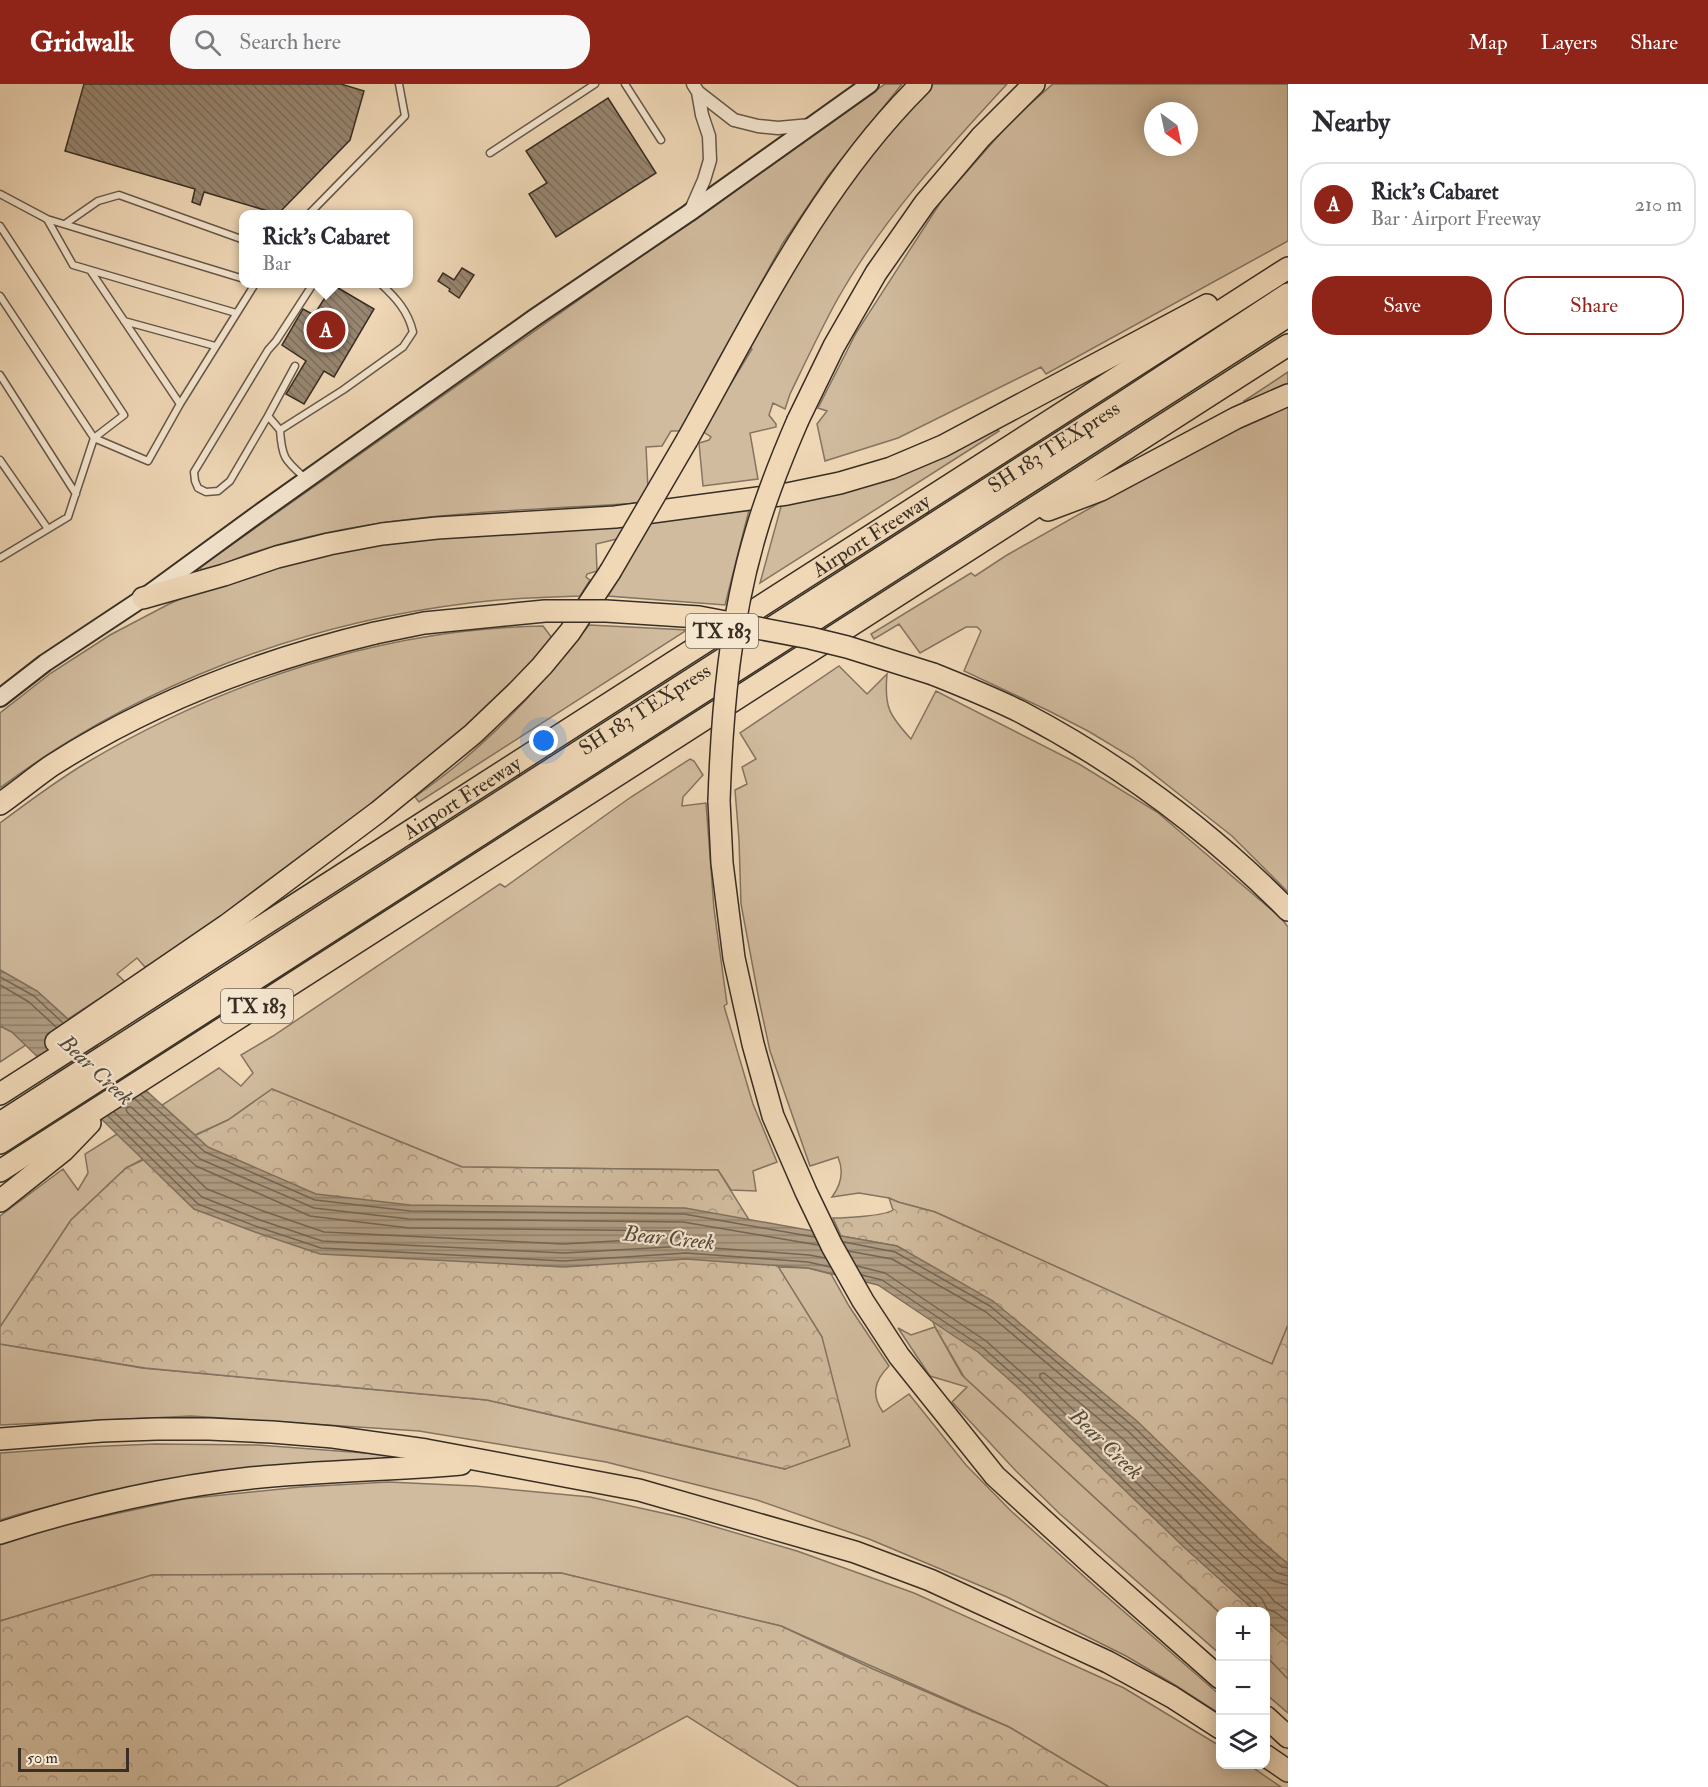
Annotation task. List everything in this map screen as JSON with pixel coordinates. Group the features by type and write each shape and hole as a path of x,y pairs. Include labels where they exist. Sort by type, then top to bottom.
{"highway":[{"path":"0,1089 150,989 227,925 426,774 473,734 542,666 570,632 610,572 795,247 826,200 874,136 921,84"},
{"path":"1034,84 981,137 925,203 876,273 834,346 798,420 777,471 756,533 740,597 724,707 719,801 727,910 738,978 770,1105 827,1235 863,1301 899,1356 995,1476 1216,1674"},
{"path":"143,598 278,557 382,534 437,528 615,517 787,494 840,483 891,468 943,446 1288,263"},
{"name":"Airport Freeway","path":"150,989 1288,268"},
{"name":"SH 183 TEXpress","path":"181,1017 1288,294"},
{"name":"SH 183 TEXpress","path":"0,1143 26,1116 1288,316"},
{"name":"TX 183","path":"0,1171 57,1144 116,1097 204,1039 1288,345"},
{"path":"1011,523 1101,490 1236,418 1288,395"},
{"path":"0,804 50,767 93,741 180,697 325,645 424,623 545,611 606,611 699,617 847,647 933,674 1020,711 1066,737 1153,793 1225,850 1288,910"},
{"name":"SH 183 TEXpress","path":"0,1123 26,1116"},
{"path":"0,1201 57,1144"},
{"path":"0,1439 102,1431 209,1429 333,1437 426,1450 639,1490 855,1552 930,1580 1108,1662 1172,1697 1216,1725"},
{"path":"0,1533 72,1511 162,1491 250,1478 486,1461"},
{"path":"1270,1721 1288,1737"},
{"path":"1270,1759 1288,1771"}],"main road":[{"path":"2,694 143,598 534,318 689,213 870,84"}],"street":[{"path":"696,88 734,120 778,128 811,126"},
{"path":"689,213 710,160 709,136 696,88"}],"lane":[{"path":"313,210 405,116 399,84"},
{"path":"490,153 594,84"},
{"path":"625,84 661,140"},
{"path":"0,194 47,219 239,278"},
{"path":"65,224 98,201 119,195 239,239"},
{"path":"47,219 73,265 236,313"},
{"path":"0,226 124,415 94,438 68,517 0,558"},
{"path":"90,270 180,404"},
{"path":"0,296 94,438 148,461 180,404 252,288"},
{"path":"295,366 230,481 218,491 206,492 198,488 194,472 268,350 310,288"},
{"path":"280,430 343,390 403,347 409,339 413,332 410,320 400,303 385,288"},
{"path":"124,321 215,346"},
{"path":"0,375 76,494"},
{"path":"268,416 280,430 282,451 286,461 307,480"},
{"path":"0,460 48,529"}],"green space":[{"path":"885,84 902,84 828,176 783,243 680,431 671,431 662,446 646,447 648,489 641,503 443,516 344,529 296,540 202,571 200,567"},
{"path":"930,84 1007,84 916,187 855,270 831,312 790,394 785,409 773,403 769,415 776,427 750,433 758,479 703,486 699,443 711,437 702,431 752,349 750,347 803,253 850,181"},
{"path":"1053,84 1288,84 1288,241 1046,374 1041,367 898,438 825,461 817,424 827,411 818,408 856,333 942,200 1014,118"},
{"path":"1288,372 1288,388 1249,407 1244,401"},
{"path":"1288,406 1288,892 1232,836 1133,758 1088,731 964,671 981,631 977,627 966,627 920,653 899,624 874,639 871,634 971,573 975,576 1007,555 1131,485 1232,431"},
{"path":"995,427 999,431 760,583 782,503"},
{"path":"749,510 725,605 608,596 653,519"},
{"path":"631,521 621,538 596,544 597,571 587,574 586,577 590,580 580,596 470,603 345,626 283,643 164,690 107,719 52,752 0,788 0,713 51,673 110,635 169,604 210,586 343,547"},
{"path":"589,625 687,630 419,802 415,797 481,745 514,713"},
{"path":"543,626 552,638 504,693 415,771 234,910 166,956 145,967 137,958 117,974 125,982 68,1019 37,991 0,970 0,823 86,763 138,734 193,708 306,665 364,649 423,637 483,629"},
{"path":"839,666 867,694 887,674 887,703 893,717 911,739 936,691 1079,764 1157,812 1281,918 1288,927 1288,1325 1272,1364 935,1212 889,1198 859,1193 832,1197 841,1178 838,1157 810,1166 770,1051 759,1000 741,904 735,790 747,784 742,767 756,759 740,733"},
{"path":"690,759 694,761 703,775 683,797 682,806 706,803 714,909 727,1004 724,1006 753,1104 777,1162 753,1171 756,1191 731,1190 718,1170 462,1167 272,1089 228,1120 195,1135 162,1105 219,1068 241,1086 253,1073 241,1055 500,884 505,887 631,797"},
{"path":"0,1026 12,1032 26,1045 0,1062"},
{"path":"272,1089 462,1167 718,1170 822,1337 850,1446 785,1469 487,1400 145,1368 0,1344 0,1327 71,1220 126,1168 228,1120"},
{"path":"117,1134 143,1159 126,1168 71,1220 0,1327 0,1216 63,1169 78,1190 88,1173 85,1154"},
{"path":"889,1198 935,1212 1272,1364 1288,1325 1288,1679 1270,1660 1270,1607 1216,1607 1216,1609 964,1377 935,1327 908,1252 897,1246 841,1236 833,1218 882,1214 893,1210"},
{"path":"778,1267 808,1268 831,1274 849,1306 889,1366 880,1377 876,1388 877,1400 883,1412 909,1394 966,1465 1011,1511 1216,1692 1216,1711 1126,1656 1070,1628 1007,1597 869,1539 757,1500 606,1462 419,1431 191,1416 0,1425 0,1344 142,1368 487,1400 785,1469 822,1337"},
{"path":"935,1327 962,1375 1216,1609 1216,1650 1060,1514 1016,1471 952,1402 967,1387 930,1376 898,1328 911,1335"},
{"path":"155,1444 258,1445 405,1456 407,1461 174,1479 103,1492 0,1520 0,1453"},
{"path":"388,1482 475,1486 590,1497 685,1518 797,1551 914,1593 1124,1688 1216,1744 1216,1769 1255,1769 1281,1787 1109,1787 1009,1727 781,1626 561,1573 152,1575 0,1621 0,1545 59,1526 184,1499 301,1487"},
{"path":"561,1573 781,1626 873,1669 1009,1727 1109,1787 799,1787 687,1716 556,1787 0,1787 0,1621 152,1575"},
{"path":"1270,1660 1288,1679 1288,1713 1270,1697"}],"water":[{"name":"Bear Creek","path":"0,970 37,991 208,1147 316,1194 410,1205 685,1208 897,1246 993,1301 1138,1422 1288,1564 1288,1639 1270,1624 1270,1607 1251,1607 978,1352 878,1285 808,1268 686,1259 564,1267 320,1254 194,1209 12,1032 0,1026"}],"building":[{"path":"84,84 341,84 364,91 350,140 282,210 265,210 204,192 200,205 192,202 195,189 65,151"},
{"path":"608,98 656,173 556,237 529,194 547,183 526,151"},
{"path":"462,268 474,275 459,298 438,281 443,273 454,280"},
{"path":"331,288 338,288 374,309 334,377 324,371 304,404 286,394 306,361 282,345 303,309 314,315"}],"place":[{"name":"Rick's Cabaret","path":"326,330"}]}
